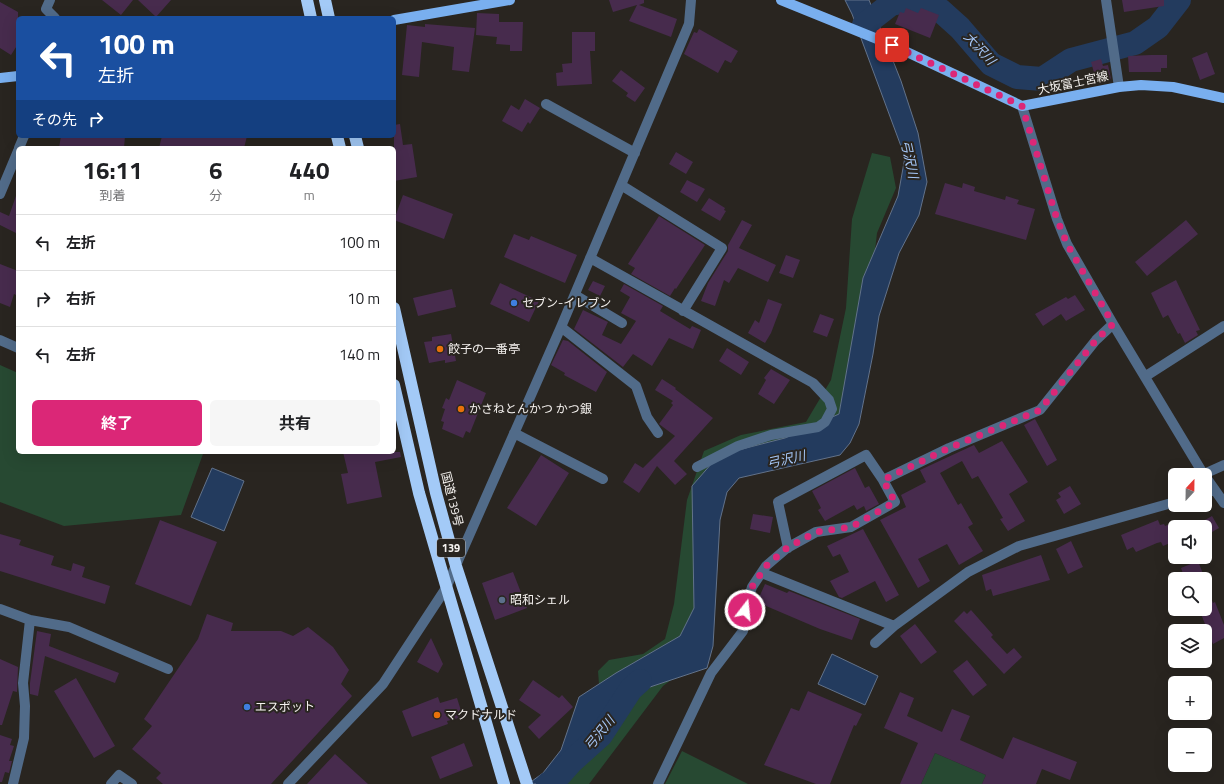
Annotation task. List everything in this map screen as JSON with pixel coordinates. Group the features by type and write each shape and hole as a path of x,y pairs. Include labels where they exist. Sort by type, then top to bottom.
{"highway":[{"path":"307,0 311,16"},
{"path":"325,0 329,16"},
{"name":"国道139号","path":"396,317 436,493 456,566 527,783"},
{"name":"139","path":"396,394 419,493 504,784"}],"main road":[{"path":"396,20 510,0"},
{"path":"781,0 892,45 1022,106"},
{"path":"0,78 16,76"},
{"name":"大坂富士宮線","path":"1022,106 1119,87 1141,85 1173,87 1224,98"}],"street":[{"path":"50,0 46,9 53,16"},
{"path":"288,784 383,684 446,588 561,327 689,24 691,0"},
{"path":"1106,0 1119,87"},
{"path":"546,104 635,153"},
{"path":"1022,106 1057,219 1067,244 1113,324 1146,376 1200,468"},
{"path":"0,194 16,156"},
{"path":"621,185 722,248 684,311"},
{"path":"590,258 812,384 829,400 832,409 825,422 818,427 771,435 738,446 697,467"},
{"path":"574,295 622,323"},
{"path":"883,480 949,448 1040,410 1096,340 1113,324"},
{"path":"1146,376 1224,326"},
{"path":"561,327 636,386 647,417 658,433"},
{"path":"0,340 16,347"},
{"path":"514,433 603,479"},
{"path":"658,784 711,673 743,631 745,610 752,587 766,566 788,548 816,532 851,527 895,502 883,480 866,455 778,502 788,548"},
{"path":"1212,471 1224,465"},
{"path":"1212,494 1224,503"},
{"path":"875,643 894,626 968,572 1019,546 1168,504"},
{"path":"762,572 894,626"},
{"path":"0,609 30,620 69,627 168,669"},
{"path":"13,784 24,738 25,706 23,683 30,620"},
{"path":"111,784 119,775 132,784"}],"green space":[{"path":"872,153 890,157 896,188 877,233 869,302 850,424 737,470 713,510 702,657 663,686 589,784 541,784 600,698 598,671 609,660 643,654 665,639 674,604 687,500 704,451 741,435 806,422 831,380 846,308 852,219"},
{"path":"0,365 16,372 16,454 203,454 181,515 64,526 0,502"},
{"path":"682,751 748,784 665,784"},
{"path":"935,753 986,775 982,784 921,784"}],"water":[{"path":"845,0 869,0 901,81 918,133 927,182 919,215 899,253 879,316 859,424 850,443 840,455 739,478 727,492 720,520 713,646 707,668 650,687 621,707 601,735 561,784 528,784 543,773 561,750 579,697 616,673 680,636 694,608 692,486 719,455 785,438 839,414 863,278 898,196 905,157 852,14"},
{"path":"212,468 244,481 224,531 191,517"},
{"path":"832,654 878,676 865,705 818,684"}],"building":[{"path":"102,0 133,0 121,15"},
{"path":"138,0 171,0 157,16 155,16"},
{"path":"609,0 644,0 644,3 639,5 677,19 671,37 629,21 637,5 613,12"},
{"path":"1122,0 1164,0 1164,6 1124,12"},
{"path":"0,2 18,12 18,16 16,16 16,47 11,55 0,48"},
{"path":"906,8 918,13 921,8 939,15 930,38 895,24 900,12 904,13"},
{"path":"477,13 499,14 499,22 523,22 522,51 510,51 510,45 496,44 497,37 476,35"},
{"path":"425,24 475,28 469,72 452,70 454,47 422,42 419,77 402,75 407,25 425,27"},
{"path":"699,29 738,51 731,63 725,60 718,73 684,54 694,32 697,33"},
{"path":"572,32 595,32 595,51 590,51 592,84 557,86 556,73 563,72 562,64 572,63"},
{"path":"1207,52 1215,74 1200,80 1192,58"},
{"path":"1167,55 1167,68 1161,68 1161,72 1129,72 1128,56"},
{"path":"1101,59 1103,66 1108,65 1111,79 1097,83 1091,62"},
{"path":"621,70 645,88 635,102 626,96 628,93 612,81"},
{"path":"525,99 540,108 530,124 528,122 522,132 502,121 511,105 519,110"},
{"path":"400,124 403,145 412,144 417,177 396,181 396,146 394,146 394,138 396,138 396,125"},
{"path":"61,138 125,138 124,146 59,146"},
{"path":"162,138 246,138 244,146 160,146"},
{"path":"676,152 693,162 686,174 669,164"},
{"path":"687,180 705,189 697,202 680,192"},
{"path":"945,183 962,188 963,183 975,187 974,191 1005,200 1006,196 1019,200 1017,204 1035,209 1026,240 935,214"},
{"path":"403,195 453,214 444,239 396,221 396,214"},
{"path":"16,196 16,233 0,225 0,212 9,216"},
{"path":"709,198 725,208 724,210 726,211 720,221 701,210"},
{"path":"659,216 705,245 670,296 631,274 635,268 628,264"},
{"path":"742,220 752,225 739,248 776,265 768,282 738,268 729,283 724,280 715,306 701,301 708,283 728,251 728,245"},
{"path":"1186,220 1198,234 1147,276 1135,262"},
{"path":"514,234 529,240 531,236 577,255 565,283 504,257"},
{"path":"786,255 800,260 793,278 779,273"},
{"path":"0,264 16,270 16,295 14,294 10,307 0,303"},
{"path":"1176,280 1200,330 1196,331 1198,335 1185,343 1180,333 1178,334 1168,315 1163,318 1151,293"},
{"path":"593,281 605,286 600,296 588,290"},
{"name":"セブン-イレブン","path":"500,283 539,301 529,322 490,304"},
{"path":"624,284 663,306 660,311 690,329 692,326 701,330 693,349 669,338 652,366 633,354 623,367 574,329 583,310 608,322 602,335 621,344 636,321 621,313 630,297 620,291"},
{"path":"452,289 456,307 418,316 413,298"},
{"path":"1075,295 1085,310 1066,321 1061,314 1043,326 1035,314 1066,297 1068,299"},
{"path":"768,299 782,304 771,333 765,343 748,333 755,320 759,323"},
{"path":"820,314 834,319 827,337 813,332"},
{"name":"餃子の一番亭","path":"451,334 456,361 445,363 445,360 429,363 424,342 432,341 432,337"},
{"path":"563,340 568,341 607,372 596,392 564,375 565,373 551,365"},
{"path":"727,348 749,362 741,375 719,361"},
{"path":"771,369 790,380 774,404 758,394 766,380 764,378"},
{"path":"662,379 676,388 675,389 713,418 674,461 687,474 675,485 657,466 639,493 623,482 635,463 643,468 675,436 659,424 673,405 671,403 673,401 655,390"},
{"name":"かさねとんかつ かつ銀","path":"457,380 486,393 470,433 466,431 463,438 442,429 444,422 441,421 445,409 442,408 446,398 449,400"},
{"path":"1035,419 1057,460 1047,466 1024,425"},
{"path":"1002,441 1028,482 1009,494 1025,521 1008,531 1000,519 1003,518 978,476 972,479 962,461 940,473 958,505 961,503 973,524 968,527 983,551 959,565 947,544 918,559 930,581 918,588 880,520 906,507 901,495 926,482 920,470 974,445 979,453"},
{"path":"396,452 400,452 401,457 375,462 382,497 347,504 341,474 348,473 343,454 396,454"},
{"path":"541,455 569,473 536,526 507,508"},
{"path":"855,468 865,488 869,486 879,504 866,511 864,506 857,510 854,505 825,521 818,510 821,508 812,491"},
{"path":"1070,486 1081,504 1064,514 1056,500 1061,497 1058,493"},
{"path":"753,514 773,517 770,533 750,529"},
{"path":"1212,516 1219,528 1212,532 1212,520 1205,520"},
{"path":"160,520 217,542 191,606 135,584"},
{"path":"1158,520 1160,525 1168,525 1168,544 1163,546 1161,542 1157,543 1136,552 1133,547 1127,550 1121,535"},
{"path":"863,529 899,595 886,602 875,581 842,598 839,597 830,581 849,572 840,554 833,557 827,546"},
{"path":"0,534 21,540 19,545 54,556 51,565 71,571 73,563 85,567 82,577 110,586 105,604 0,571"},
{"path":"1071,541 1083,567 1068,574 1056,549"},
{"path":"1041,555 1050,580 993,596 991,589 986,591 982,575"},
{"path":"1191,564 1199,564 1202,572 1182,572 1181,568"},
{"path":"513,572 527,608 495,620 482,583"},
{"path":"765,584 787,593 789,591 860,619 852,640 820,629 757,602"},
{"path":"1212,600 1213,603 1215,602 1224,625 1224,638 1213,644 1212,624 1205,624 1202,616 1212,616"},
{"path":"971,610 993,635 991,637 1007,654 1014,648 1022,657 1004,674 954,621 964,611 967,614"},
{"name":"エスポット","path":"207,614 233,623 231,631 281,631 293,636 308,627 333,647 349,670 341,684 352,696 271,784 163,784 156,778 161,773 132,749 152,726 144,719 198,639"},
{"path":"915,624 937,652 921,664 900,636"},
{"path":"37,631 51,634 49,646 119,673 115,683 45,656 38,696 30,694 30,683"},
{"path":"431,638 443,664 438,673 417,662"},
{"path":"0,659 18,667 17,692 13,691 2,725 0,725"},
{"path":"967,660 987,685 973,696 953,671"},
{"path":"76,678 115,746 94,758 54,691"},
{"path":"533,680 559,698 562,695 573,707 539,739 528,727 541,715 519,700"},
{"path":"808,691 862,714 856,726 854,725 830,784 816,784 764,765 791,708 799,711"},
{"path":"900,692 914,698 907,716 942,732 952,709 970,716 960,740 1003,759 1013,737 1077,762 1070,780 1042,769 1036,784 982,784 986,775 935,753 921,784 900,784 918,743 884,728"},
{"path":"438,697 440,703 457,698 463,717 447,721 448,724 412,737 402,711"},
{"path":"0,735 12,739 10,745 14,746 9,761 12,761 9,773 5,772 2,782 0,782"},
{"path":"464,743 473,766 440,779 431,757"},
{"path":"335,754 368,784 307,784"}],"waterway":[{"name":"大沢川","path":"864,25 891,4 910,0 923,3 940,10 960,28 991,64 1017,77 1042,79 1071,60 1135,43 1158,27 1179,0"},
{"name":"弓沢川","path":"548,784 556,779 571,762 601,735 631,689 640,681"}],"place":[{"name":"セブン-イレブン","path":"514,303"},
{"name":"餃子の一番亭","path":"440,349"},
{"name":"かさねとんかつ かつ銀","path":"461,409"},
{"name":"昭和シェル","path":"502,600"},
{"name":"エスポット","path":"247,707"},
{"name":"マクドナルド","path":"437,715"}],"route":[{"path":"745,610 752,587 766,566 787,548 816,532 851,527 895,502 883,480 949,448 1040,410 1096,340 1113,324 1067,244 1057,219 1022,106 892,45"}]}
